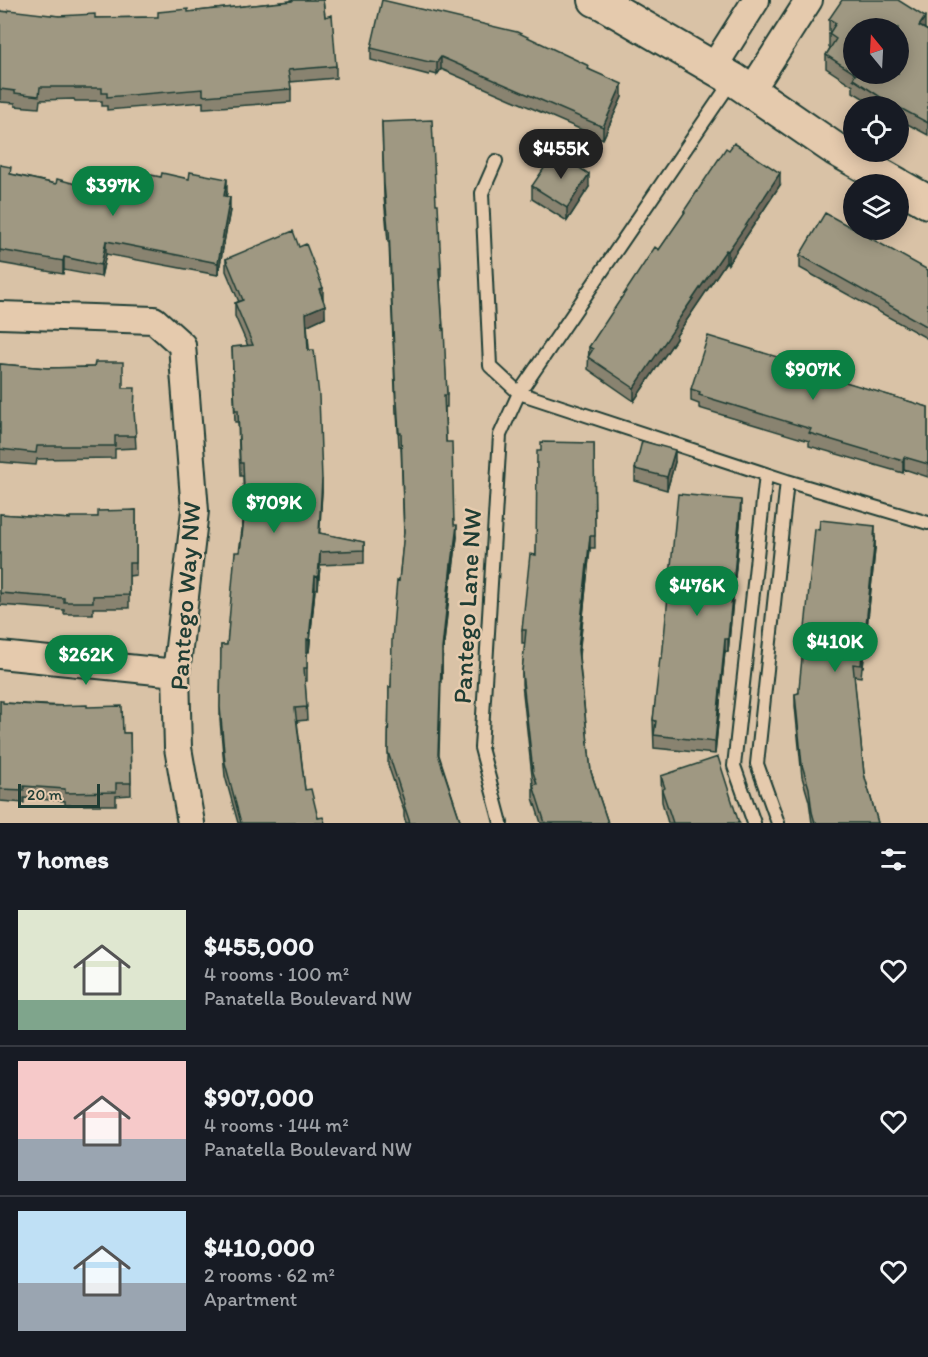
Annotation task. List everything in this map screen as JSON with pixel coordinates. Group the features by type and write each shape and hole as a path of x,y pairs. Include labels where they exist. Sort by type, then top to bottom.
{"street":[{"path":"595,0 732,79 835,149 879,174"},
{"path":"732,79 756,0"},
{"path":"732,79 808,0"},
{"path":"909,191 928,202"},
{"name":"Pantego Way NW","path":"0,315 154,320 183,345 195,511 176,673 178,748 191,823"},
{"path":"0,655 176,673"}],"lane":[{"name":"Pantego Lane NW","path":"501,823 481,748 500,435 519,393 732,79"},
{"path":"496,161 482,194 490,366 519,393 787,481 928,523"},
{"path":"754,823 734,766 766,474"},
{"path":"778,823 757,764 787,481"}],"building":[{"path":"292,0 323,0 325,17 332,15 336,66 288,70 291,89 205,96 203,89 107,97 107,93 102,93 102,88 40,87 39,96 0,89 0,11 59,16 95,14 95,18 158,17 158,12 188,9 188,12"},
{"path":"382,0 517,32 622,84 603,127 441,57 437,62 429,62 371,48"},
{"path":"842,0 898,0 925,17 919,26 928,31 928,123 909,113 909,96 879,96 861,84 909,84 909,18 843,18 843,66 826,55 836,39 829,34 836,23 829,19"},
{"path":"432,120 447,395 444,395 446,442 452,442 454,525 457,525 442,649 438,754 461,823 410,823 388,752 392,640 404,532 401,433 399,433 396,401 382,122"},
{"path":"734,143 780,173 634,388 588,357 593,349 589,347 655,247 659,250 726,148 729,150"},
{"path":"555,152 589,174 567,208 532,186"},
{"path":"0,165 11,167 10,174 56,184 57,179 87,187 87,184 137,195 141,173 161,177 162,173 189,179 190,172 227,179 224,196 230,197 218,263 106,241 101,265 64,257 63,261 0,250"},
{"path":"825,213 843,223 843,240 874,240 928,270 928,327 800,255"},
{"path":"293,231 299,247 306,244 323,288 319,289 325,305 306,313 308,350 314,350 319,396 322,479 319,533 364,542 364,550 320,552 318,577 315,576 309,640 307,639 307,668 304,668 307,707 295,708 305,790 311,789 318,818 323,817 325,823 241,823 225,763 220,707 221,645 227,645 235,552 240,552 245,511 238,410 235,410 232,347 253,345 235,303 243,300 226,259"},
{"path":"708,336 797,363 796,367 928,407 928,464 904,457 903,461 809,433 811,429 699,395 700,392 691,389"},
{"path":"95,362 123,362 123,388 135,388 136,436 115,436 115,446 37,446 36,453 0,449 0,364 47,368 94,367"},
{"path":"642,441 675,450 667,477 635,469"},
{"path":"541,442 594,443 595,536 590,536 578,650 591,772 608,823 545,823 533,785 537,784 533,772 522,672 526,630 522,630 530,554 536,555 537,451 541,451"},
{"path":"678,494 741,500 728,639 725,639 715,742 654,735 656,721 653,720 660,658 662,658"},
{"path":"136,510 136,563 129,563 129,595 93,596 93,602 64,602 64,598 0,593 0,514 70,519 70,517 98,517 98,511"},
{"path":"820,520 875,526 863,654 861,665 853,664 864,774 878,823 815,823 809,788 802,765 795,694 799,693 815,529 819,530"},
{"path":"0,701 52,706 122,706 123,733 130,733 131,783 116,783 116,792 65,793 65,789 24,786 24,790 0,789"},
{"path":"718,757 739,823 673,823 662,790 665,788 661,776"}]}
